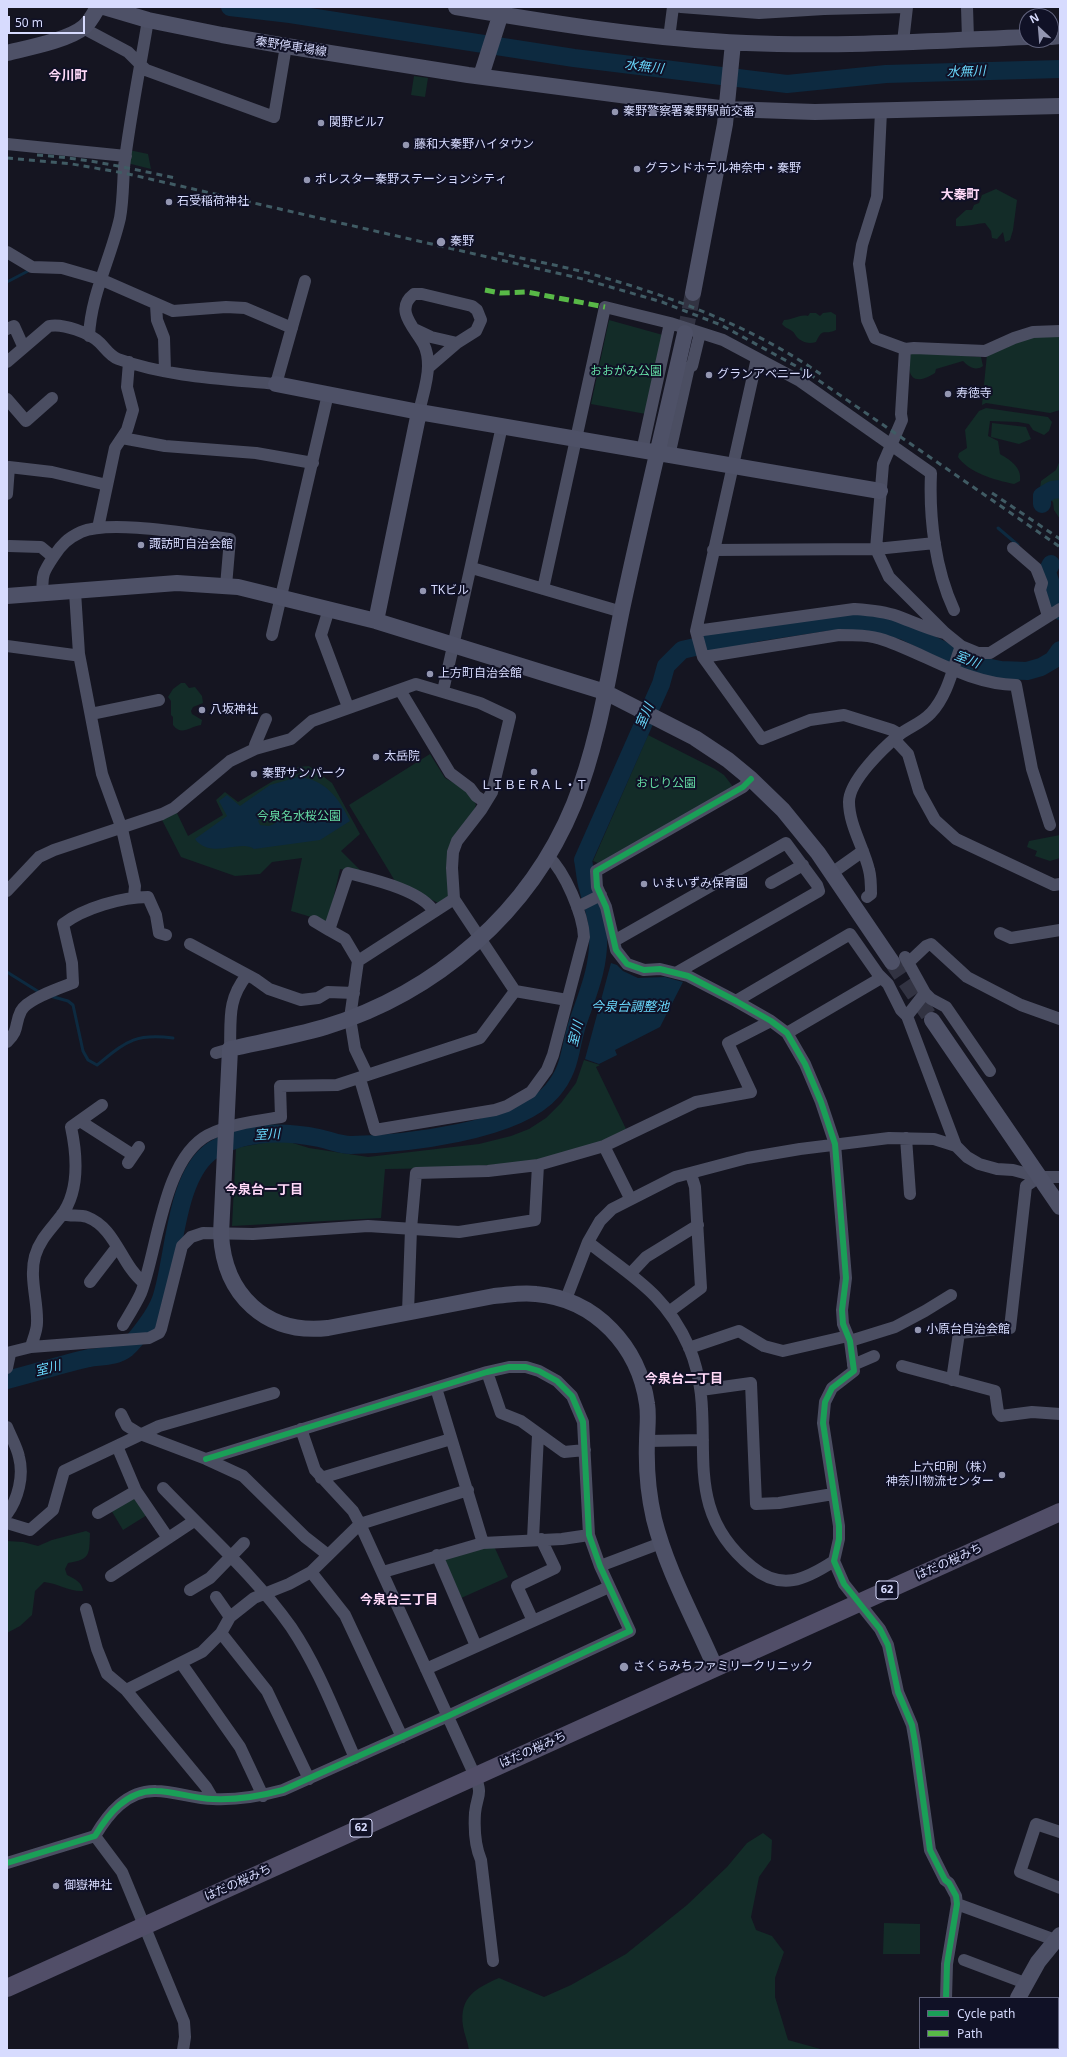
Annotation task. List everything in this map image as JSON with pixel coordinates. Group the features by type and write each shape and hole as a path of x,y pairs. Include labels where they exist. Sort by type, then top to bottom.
{"main road":[{"name":"はだの桜みち","path":"7,1988 1060,1512"}],"street":[{"path":"7,53 48,42 83,28 98,7"},
{"name":"秦野停車場線","path":"104,7 148,20 286,46 728,103 786,112 1060,106"},
{"path":"456,7 733,47 1019,37"},
{"path":"669,38 673,7"},
{"path":"681,7 759,13 824,9 907,7 903,42"},
{"path":"967,7 968,39"},
{"path":"482,72 500,14"},
{"path":"89,336 90,319 100,279 115,239 120,216 126,156 148,20"},
{"path":"83,28 128,52 146,70 181,83 187,87 274,117 286,46"},
{"path":"693,294 706,232 728,103 733,47"},
{"path":"880,111 877,197 862,245 859,273 871,334 880,342 905,349 914,348 985,351 1014,338 1033,332 1060,331"},
{"path":"7,144 126,156"},
{"path":"7,252 32,267 62,268 100,279 173,312 226,307 245,308 292,328"},
{"path":"276,384 305,281"},
{"path":"376,621 428,368 424,346 407,318 405,310 406,304 414,294 422,294 472,306 480,314 480,326 457,343 428,368"},
{"path":"156,305 157,320 164,338 165,371"},
{"path":"543,589 605,307 670,323 693,333 723,340 800,381 893,444 931,473 930,493 935,543 946,594 954,610"},
{"path":"656,453 670,323"},
{"path":"7,362 23,346 49,326 57,324 89,336 99,342 111,354 129,362 184,375 276,384 420,412 880,491"},
{"path":"7,329 14,326 23,346"},
{"path":"414,328 431,336 457,343"},
{"path":"223,1051 324,1027 350,1018 398,997 453,962 480,939 514,903 548,856 573,805 585,773 605,692 656,453 693,333"},
{"path":"905,349 901,414 902,420 893,444 883,464 880,491 876,549 889,577 945,633 961,646 978,653 990,652 1053,613 1040,590 1042,584 1036,568 1013,548"},
{"path":"757,358 713,550 696,632 702,656 762,739 810,720 844,715 892,730 908,754 919,791 935,820 956,839 1054,885 1060,884"},
{"path":"98,528 115,448 127,430 133,410 127,387 129,362"},
{"path":"272,635 328,394"},
{"path":"7,399 26,422 52,398"},
{"path":"443,691 472,568 502,426"},
{"path":"122,438 164,446 256,453 313,463"},
{"path":"7,494 9,467 52,472 107,485"},
{"path":"43,593 41,578 60,546 68,539 82,532 98,528 163,530 230,539 226,586"},
{"path":"713,550 876,549 935,543"},
{"path":"9,546 41,547 53,557"},
{"path":"472,568 622,612"},
{"path":"7,596 177,583 226,586 280,596 376,621 605,692 662,720 728,760 783,810 902,961 925,993 931,999 946,1007 990,1071"},
{"path":"75,592 79,654 102,774 122,829 135,886 134,897"},
{"path":"329,609 321,635 348,707"},
{"path":"696,632 854,609 891,615 923,627 945,633"},
{"path":"702,656 839,635 861,635 883,639 998,685 1016,685 1032,769 1050,824"},
{"path":"7,646 74,655 79,654"},
{"path":"867,897 871,894 869,870 851,816 850,794 861,776 879,753 897,737 923,720 932,712 942,695 961,646"},
{"path":"7,890 39,857 54,850 122,829 174,808 218,769 255,749 291,739 312,721 416,684 480,703 510,717 492,792 481,810 457,841 453,852 452,868 454,899 515,991 567,1000"},
{"path":"400,690 450,773 470,788 476,796 485,802"},
{"path":"91,714 159,700"},
{"path":"255,749 255,745 266,718"},
{"path":"751,780 743,787 596,871 596,879 610,920 616,950 622,959 633,967 688,976 771,1021 787,1033 805,1064 821,1102 835,1144 846,1278 842,1310 843,1324 849,1339 854,1371 832,1388 824,1402 823,1423 838,1520 839,1539 834,1561 844,1584 860,1602 880,1629 888,1645 898,1692 912,1725 930,1850 945,1880 952,1888 957,1904 947,1964 946,1997"},
{"path":"614,941 786,843 803,865 819,890 676,973"},
{"path":"832,873 863,850"},
{"path":"314,921 345,939 358,961 350,1018 355,1049 364,1076 374,1130 495,1110 507,1106 531,1092 547,1070 584,938 584,927 577,907 555,862 548,856"},
{"path":"771,883 803,865"},
{"path":"329,930 348,873 394,885 431,905 434,912"},
{"path":"577,907 601,895"},
{"path":"7,1042 15,1034 21,1010 35,999 73,982 72,963 63,924 74,916 128,898 148,897 156,915 159,933 166,935"},
{"path":"358,961 454,899"},
{"path":"1000,933 1011,938 1060,930"},
{"path":"736,1001 850,934 881,978 888,984 901,1010 907,1016 956,1146 967,1158 979,1164 997,1169 1013,1170 1039,1178 1060,1177"},
{"path":"190,944 247,975 269,989 301,1000 318,998 328,992 354,993"},
{"path":"902,961 931,944 967,976 1021,1005 1060,1019"},
{"path":"247,975 238,986 232,1004 223,1051 225,1128 221,1234 224,1262 235,1286 244,1298 271,1320 289,1326 312,1330 494,1296 521,1293 536,1294 566,1300 602,1320 627,1347 644,1384 647,1406 647,1476 654,1518 670,1569 715,1667"},
{"path":"787,1033 881,978"},
{"path":"123,1325 140,1294 144,1283 177,1168 193,1146 207,1136 225,1128 281,1117 280,1086 337,1085 480,1038 515,991"},
{"path":"907,1016 925,993"},
{"path":"932,1020 1060,1207"},
{"path":"408,1312 411,1229 416,1173 488,1171 538,1166 604,1146 696,1102 751,1092 728,1043 771,1021"},
{"path":"32,1347 37,1324 33,1267 35,1257 45,1235 62,1214 73,1189 75,1177 75,1145 71,1127 102,1105"},
{"path":"80,1121 133,1155"},
{"path":"566,1300 588,1242 600,1221 612,1209 630,1198 675,1178 747,1158 835,1144 889,1138 906,1138 934,1139 956,1146"},
{"path":"906,1138 910,1194"},
{"path":"604,1146 630,1198"},
{"path":"7,1368 9,1354 32,1347 149,1338 159,1333 182,1246 187,1240 197,1234 253,1234 368,1226 459,1232 535,1220 538,1166"},
{"path":"670,1311 701,1288 695,1188 691,1174"},
{"path":"952,1380 959,1333 1010,1328 1026,1186 1039,1178"},
{"path":"62,1214 87,1217 98,1223 109,1234 136,1277 144,1283"},
{"path":"631,1274 646,1257 698,1225"},
{"path":"588,1242 631,1274 670,1311 689,1348 702,1390 704,1487 709,1507 715,1522 724,1537 747,1563 763,1576 773,1580 785,1581 801,1578 818,1571 834,1561"},
{"path":"90,1282 117,1247"},
{"path":"689,1348 739,1331 764,1346 783,1351 849,1339 895,1327 926,1311 951,1295"},
{"path":"853,1365 874,1356"},
{"path":"902,1366 995,1391 998,1412 1001,1416 1032,1412 1060,1414"},
{"path":"7,1863 95,1836 109,1813 137,1794 157,1790 182,1796 213,1799 263,1796 283,1790 448,1716 630,1631 600,1566 589,1535 583,1422 572,1396 557,1381 539,1371 526,1367 509,1367 487,1372 206,1459"},
{"path":"487,1372 501,1413 521,1421 538,1435 564,1452 584,1450"},
{"path":"702,1390 751,1383 756,1504 779,1503 833,1494"},
{"path":"436,1388 483,1543"},
{"path":"7,1523 30,1530 53,1510 64,1471 159,1426 274,1393"},
{"path":"121,1414 128,1426 140,1434 206,1459 243,1476 305,1537 328,1555"},
{"path":"7,1427 19,1457 20,1488 14,1504 7,1514"},
{"path":"301,1429 310,1460 321,1478 353,1511 360,1524 475,1776 480,1792 475,1813 476,1850 481,1860 493,1961"},
{"path":"533,1621 517,1586 555,1568 537,1539 538,1435"},
{"path":"321,1478 451,1439"},
{"path":"647,1441 703,1440"},
{"path":"117,1446 136,1491 168,1538"},
{"path":"162,1488 266,1594 291,1627 318,1674 355,1758"},
{"path":"126,1690 202,1652 221,1633 230,1617 254,1598 266,1594 311,1572 360,1524 468,1490"},
{"path":"98,1513 136,1491"},
{"path":"111,1576 194,1520"},
{"path":"383,1572 437,1555 483,1543 537,1539 562,1539 589,1535"},
{"path":"190,1590 210,1578 244,1543"},
{"path":"600,1566 661,1543"},
{"path":"437,1555 476,1646"},
{"path":"311,1572 345,1615 402,1737"},
{"path":"426,1669 609,1587"},
{"path":"216,1597 230,1617"},
{"path":"86,1609 97,1649 107,1674 126,1690 206,1788 213,1799"},
{"path":"221,1633 267,1691 308,1779"},
{"path":"181,1663 240,1747 263,1796"},
{"path":"1060,1832 1036,1824 1020,1872 1060,1888"},
{"path":"95,1836 122,1872 184,2022 185,2037 183,2050"},
{"path":"957,1904 1058,1938 1038,1962 1018,1997"},
{"path":"964,1960 1025,1983"}],"green space":[{"path":"414,76 428,78 425,97 411,95"},
{"path":"129,150 148,154 151,169 127,163"},
{"path":"996,189 1017,200 1013,230 1010,240 1005,242 1003,232 997,239 992,238 991,231 985,223 956,226 956,219 966,210 972,210 974,205 979,203 982,195"},
{"path":"831,312 836,315 836,330 820,334 816,342 803,342 794,332 782,324 784,320 808,316 810,313 816,313 820,316 823,313"},
{"name":"おおがみ公園","path":"609,320 663,335 646,414 591,404"},
{"path":"1060,334 1060,410 1050,413 986,403 982,405 987,354 1029,336"},
{"path":"911,352 981,357 983,366 980,368 974,368 963,361 936,369 935,373 927,377 916,379 912,376 909,367"},
{"path":"986,408 1048,417 1052,422 1049,431 1044,435 1033,430 1029,424 990,421 988,436 998,441 1000,454 1011,461 1019,472 1020,481 1014,484 991,478 976,472 963,463 958,457 959,453 967,448 965,430 979,411"},
{"path":"992,423 1026,427 1031,439 1019,444 991,437"},
{"path":"1060,460 1060,519 1054,510 1053,502 1040,489 1041,481 1056,470"},
{"path":"181,683 185,683 189,688 195,687 202,696 203,703 193,707 191,711 192,714 202,720 201,725 183,731 173,725 171,701 168,697 173,689"},
{"name":"おじり公園","path":"648,735 715,769 724,775 734,788 600,864 593,861"},
{"path":"430,754 445,778 465,789 476,804 474,814 452,841 449,896 440,904 395,881 349,805"},
{"name":"今泉名水桜公園","path":"309,766 332,783 360,834 341,851 364,874 340,869 328,922 291,911 302,858 272,862 260,874 235,876 181,857 162,820 162,817 175,809 188,836 223,815 216,800 225,792 238,802 273,781 300,773 297,767"},
{"path":"1060,835 1060,858 1050,861 1035,856 1037,851 1027,847 1029,841"},
{"path":"584,1060 600,1065 596,1067 627,1131 584,1148 521,1162 482,1166 385,1169 381,1218 232,1226 236,1148 268,1142 286,1141 309,1148 368,1157 479,1144 511,1136 529,1129 546,1118 561,1103 576,1083"},
{"path":"133,1497 147,1515 123,1530 111,1510"},
{"path":"86,1531 90,1533 89,1551 87,1555 81,1560 68,1563 65,1569 67,1575 80,1583 83,1591 73,1590 44,1582 35,1591 32,1615 20,1626 7,1633 7,1541 23,1542 38,1546 52,1540"},
{"path":"494,1546 508,1577 459,1599 445,1564 445,1558"},
{"path":"763,1833 772,1840 771,1860 759,1877 751,1917 756,1930 772,1936 784,1952 775,1978 775,1997 788,2040 824,2050 469,2050 462,2016 467,2001 476,1990 499,1978 544,1997 571,1985 626,1954 687,1905 727,1867 747,1843"},
{"path":"884,1923 920,1924 920,1954 883,1954"}],"water":[{"path":"298,777 316,781 336,797 350,821 320,840 254,849 241,846 217,849 209,848 202,845 195,839 227,816 219,801 227,795 240,806 270,785","holes":["265,813 273,813 277,817 276,823 269,826 260,825 258,821"]},
{"name":"今泉台調整池","path":"611,963 638,978 665,977 683,982 660,1027 615,1050 617,1055 599,1064 585,1059"}],"waterway":[{"name":"水無川","path":"230,7 290,14 574,58 787,84 886,74 1060,69"},
{"path":"7,282 30,270"},
{"name":"室川","path":"1042,504 1042,496 1052,490 1060,489"},
{"path":"998,528 1018,545"},
{"name":"室川","path":"1051,564 1047,572 1060,611"},
{"path":"1039,565 1047,572"},
{"name":"室川","path":"7,1380 79,1360 118,1354 126,1349 135,1339 151,1319 159,1305 166,1282 183,1198 190,1179 200,1162 213,1150 238,1139 264,1134 292,1134 351,1145 399,1142 458,1133 487,1126 513,1117 535,1105 552,1091 563,1075 569,1060 574,1034 589,992 597,958 598,928 587,885 583,860 661,684 666,666 682,650 760,632 832,621 865,621 904,631 971,664 1001,670 1027,671 1041,667 1053,660 1060,650"},
{"path":"7,972 39,992"},
{"path":"50,996 68,1001 73,1005 83,1051 88,1060 97,1065 116,1050 139,1038 173,1038"}],"tunnel":[{"path":"685,333 693,293"},
{"path":"892,962 932,1020"}],"railway":[{"path":"37,155 89,161 175,178"},
{"path":"7,158 72,164 124,173 583,279 662,302 721,325 805,371 1060,547"},
{"path":"498,253 589,273 660,295 716,317 771,343 822,375"},
{"path":"992,493 1060,539"}],"marked path":[{"path":"485,290 500,293 527,292 605,307"}],"cycle path":[{"path":"751,779 743,787 596,871 597,887 606,907 616,950 627,964 644,970 660,969 688,976 771,1021 787,1033 805,1064 821,1102 835,1144 846,1278 842,1310 843,1324 850,1341 854,1371 832,1388 825,1402 823,1423 839,1526 839,1539 834,1561 844,1584 880,1629 888,1645 898,1692 912,1725 930,1850 945,1880 949,1883 956,1896 957,1904 947,1964 946,1997"},
{"path":"7,1863 95,1836 112,1812 120,1805 127,1799 146,1792 163,1791 206,1799 231,1799 283,1790 448,1716 630,1631 600,1566 589,1535 583,1422 572,1396 557,1381 539,1371 526,1367 509,1367 487,1372 206,1459"}],"place":[{"name":"秦野警察署秦野駅前交番","path":"615,112"},
{"name":"関野ビル7","path":"321,123"},
{"name":"藤和大秦野ハイタウン","path":"406,145"},
{"name":"グランドホテル神奈中・秦野","path":"637,169"},
{"name":"ポレスター秦野ステーションシティ","path":"307,180"},
{"name":"石受稲荷神社","path":"169,202"},
{"name":"秦野","path":"441,242"},
{"name":"グランアベニール","path":"709,375"},
{"name":"寿徳寺","path":"948,394"},
{"name":"諏訪町自治会館","path":"141,545"},
{"name":"TKビル","path":"423,591"},
{"name":"上方町自治会館","path":"430,674"},
{"name":"八坂神社","path":"202,710"},
{"name":"太岳院","path":"376,757"},
{"name":"ＬＩＢＥＲＡＬ・Ｔ","path":"534,772"},
{"name":"秦野サンパーク","path":"254,774"},
{"name":"いまいずみ保育園","path":"644,884"},
{"name":"小原台自治会館","path":"918,1330"},
{"name":"上六印刷（株） 神奈川物流センター","path":"1002,1475"},
{"name":"さくらみちファミリークリニック","path":"624,1667"},
{"name":"御嶽神社","path":"56,1886"}],"district":[{"name":"今川町","path":"68,76"},
{"name":"大秦町","path":"960,195"},
{"name":"今泉台一丁目","path":"264,1190"},
{"name":"今泉台二丁目","path":"684,1379"},
{"name":"今泉台三丁目","path":"399,1600"}]}
